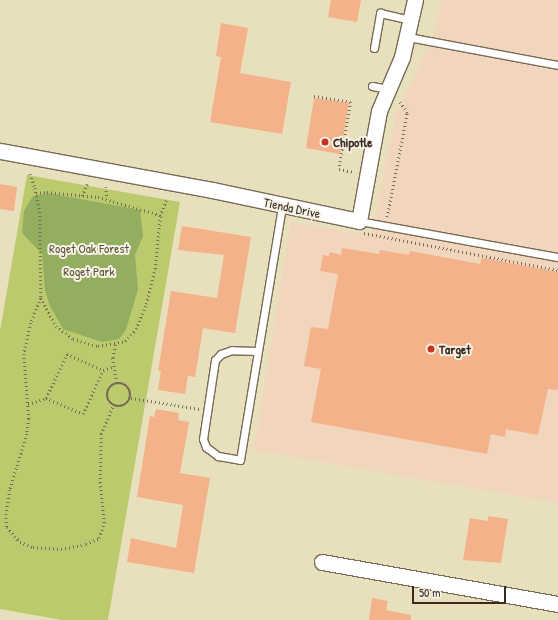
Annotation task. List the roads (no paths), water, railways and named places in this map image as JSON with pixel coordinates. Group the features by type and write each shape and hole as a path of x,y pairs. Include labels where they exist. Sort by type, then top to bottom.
{"street":[{"path":"359,227 378,115 408,37 415,0"},
{"name":"Tienda Drive","path":"0,151 212,190 282,206 359,227"},
{"path":"322,562 558,604"}],"lane":[{"path":"374,48 380,13 411,20"},
{"path":"408,37 558,65"},
{"path":"372,86 388,89"},
{"path":"257,351 232,350 218,357 203,438 206,447 218,456 240,460 282,206"},
{"path":"359,227 375,224 558,257"}],"place":[{"name":"Chipotle","path":"325,142"},
{"name":"Target","path":"431,349"}],"park label":[{"name":"Roget Oak Forest","path":"89,248"},
{"name":"Roget Park","path":"89,271"}]}
